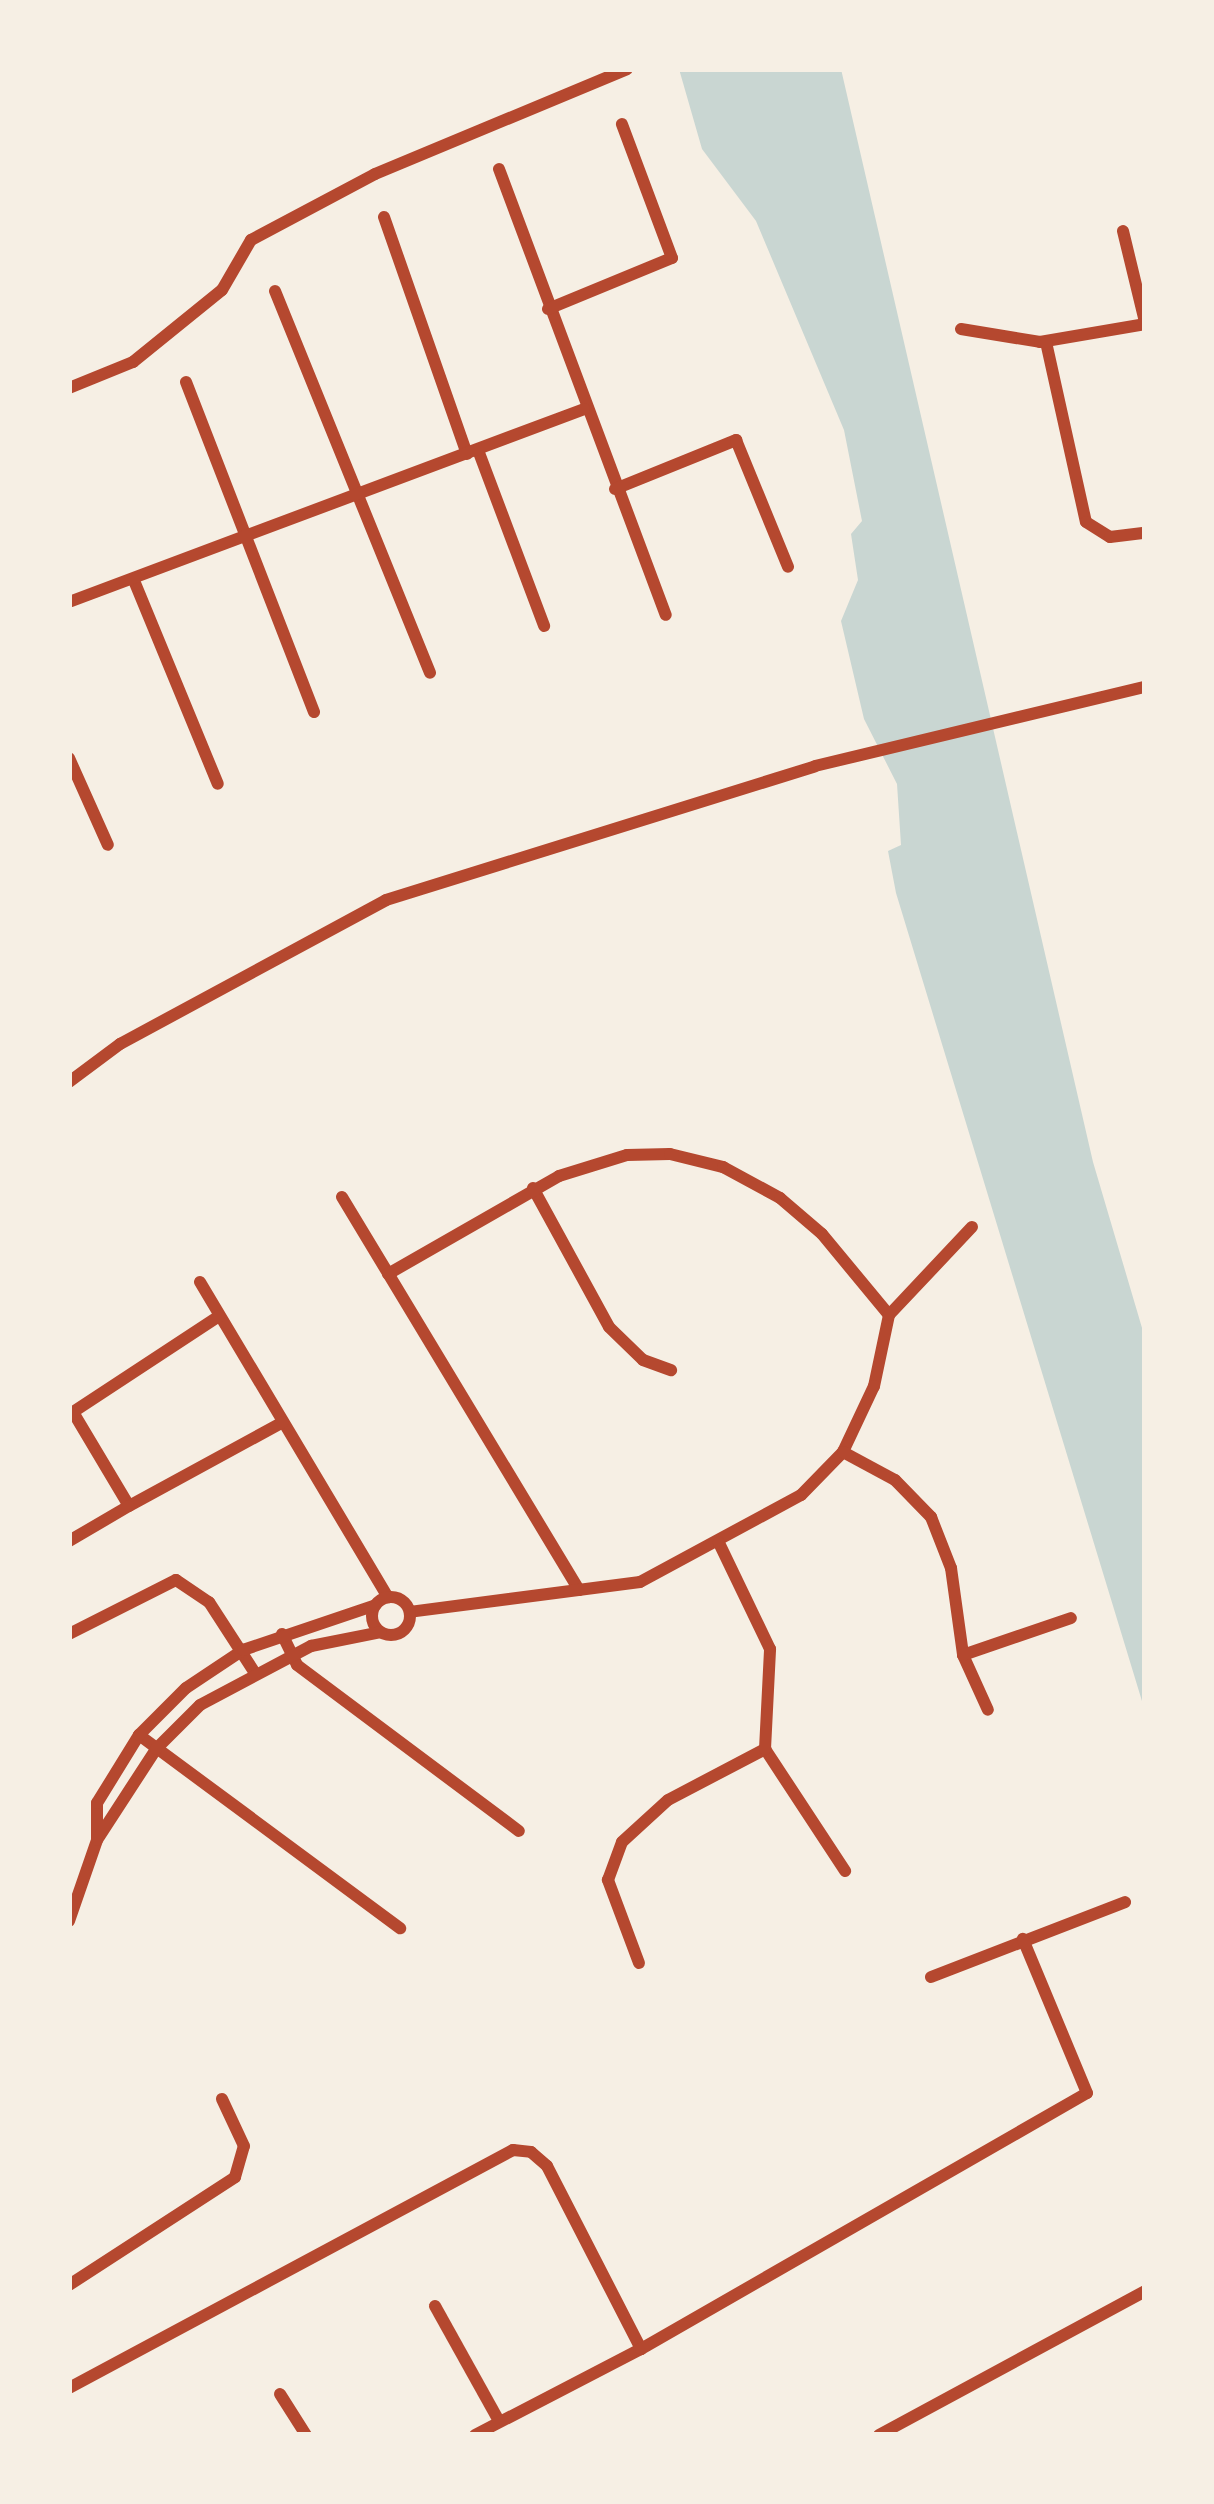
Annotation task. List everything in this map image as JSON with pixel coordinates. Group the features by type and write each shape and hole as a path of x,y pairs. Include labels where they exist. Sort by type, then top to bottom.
{"street":[{"path":"69,388 151,347 222,290 251,240 375,174 627,69"},
{"path":"548,309 672,257 622,124"},
{"path":"499,169 584,409 666,615"},
{"path":"384,217 472,452 544,626"},
{"path":"961,329 1046,342 1145,323 1123,231"},
{"path":"275,291 430,673"},
{"path":"1046,342 1086,522 1110,537 1145,533"},
{"path":"186,382 314,712"},
{"path":"70,606 584,409"},
{"path":"615,489 736,440 788,567"},
{"path":"135,583 218,784"},
{"path":"69,1082 120,1044 386,900 815,766 1145,687"},
{"path":"69,758 108,845"},
{"path":"388,1274 533,1188 626,1155 670,1154 723,1167 780,1198 822,1234 889,1315"},
{"path":"533,1188 609,1327 643,1360 671,1370"},
{"path":"342,1197 579,1590"},
{"path":"97,1840 97,1803 139,1735 186,1688 243,1651 382,1601 410,1612 640,1582 719,1544 814,1485 843,1452 874,1386 889,1315 972,1227"},
{"path":"200,1282 382,1601 381,1632"},
{"path":"130,1506 71,1414 219,1316"},
{"path":"69,1541 283,1422"},
{"path":"843,1452 895,1480 931,1517 951,1568 963,1654 988,1710"},
{"path":"719,1544 770,1648 766,1748 845,1870"},
{"path":"69,1634 176,1580 209,1602 253,1670"},
{"path":"69,1921 97,1840 156,1749 200,1705 253,1670 291,1654 381,1632 402,1632 410,1612"},
{"path":"963,1654 1071,1618"},
{"path":"282,1634 291,1654 519,1832"},
{"path":"139,1735 400,1928"},
{"path":"639,1963 608,1880 622,1842 668,1800 766,1748"},
{"path":"931,1978 1125,1902"},
{"path":"475,2435 641,2349 1088,2092 1023,1940"},
{"path":"69,2285 235,2177 244,2146 222,2099"},
{"path":"69,2388 513,2150 531,2152 547,2166 641,2349"},
{"path":"878,2435 1145,2291"},
{"path":"435,2306 499,2421"},
{"path":"280,2393 306,2435"}],"shaded area":[{"path":"679,69 841,69 1093,1162 1145,1338 1145,1711 896,893 888,851 901,845 897,784 864,719 841,621 858,580 851,534 862,521 844,430 756,221 702,149"}]}
